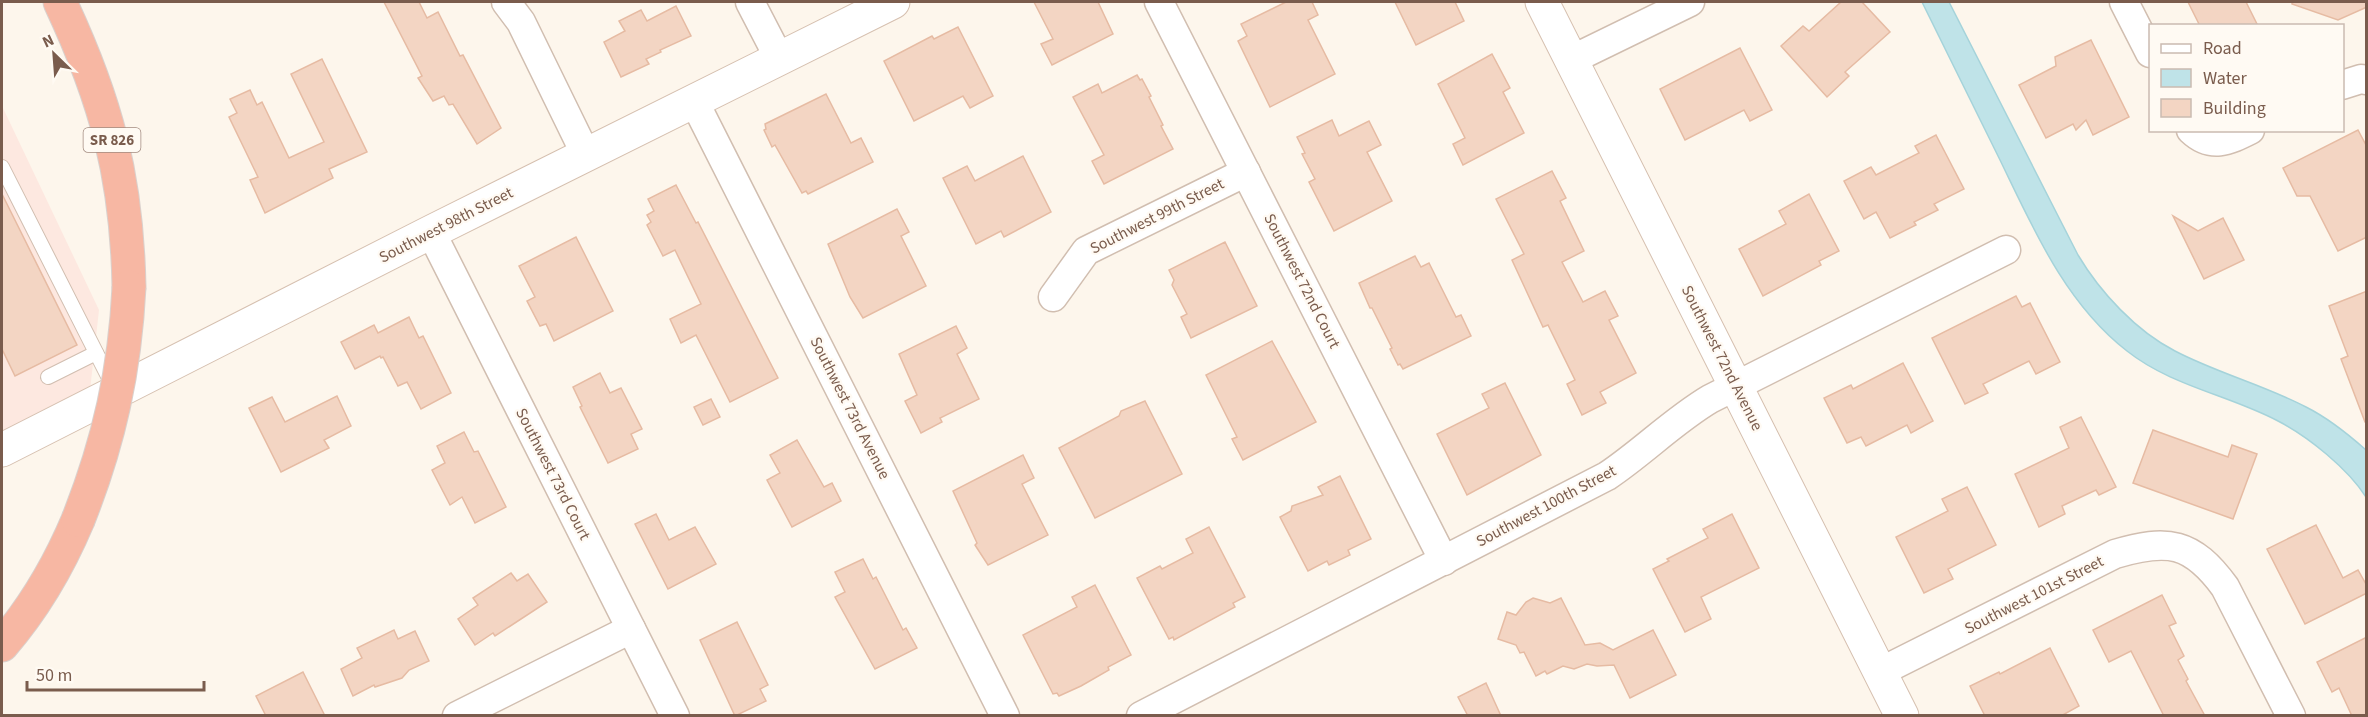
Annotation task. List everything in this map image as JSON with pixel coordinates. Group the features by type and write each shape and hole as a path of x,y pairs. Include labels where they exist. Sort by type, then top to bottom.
{"highway":[{"name":"SR 826","path":"2,645 30,609 51,576 78,520 102,455 116,406 126,342 129,286 125,216 114,146 92,75 60,2"}],"street":[{"path":"506,2 521,22 586,155"},
{"path":"750,2 779,58"},
{"name":"Southwest 98th Street","path":"2,450 431,232 893,2"},
{"name":"Southwest 72nd Court","path":"1159,2 1444,561"},
{"name":"Southwest 72nd Avenue","path":"1542,2 1902,716"},
{"path":"1572,60 1690,2"},
{"path":"2124,2 2149,49"},
{"path":"2344,84 2361,79 2367,80"},
{"name":"Southwest 73rd Avenue","path":"694,100 1005,716"},
{"path":"2201,136 2225,141 2245,132"},
{"name":"Southwest 99th Street","path":"1053,297 1086,251 1246,172"},
{"name":"Southwest 73rd Court","path":"431,232 675,716"},
{"name":"Southwest 100th Street","path":"1141,716 1607,476 1644,450 1693,409 2006,250"},
{"name":"Southwest 101st Street","path":"1880,672 2115,554 2137,547 2158,544 2178,547 2194,554 2211,568 2225,588 2291,716"},
{"path":"457,716 631,629"}],"lane":[{"path":"2,167 115,392"},
{"path":"48,377 96,353"}],"shaded area":[{"path":"2,106 99,310 90,390 2,434"}],"water":[{"path":"1922,2 1949,2 2078,255 2108,296 2133,322 2161,343 2207,366 2290,399 2322,416 2345,432 2366,450 2366,497 2327,454 2302,436 2259,412 2162,373 2127,351 2105,332 2068,287 2038,238"}],"building":[{"path":"384,2 419,2 427,18 438,12 501,128 477,144 453,104 449,105 444,96 433,101 418,78 422,76"},
{"path":"1034,2 1098,2 1113,34 1052,65 1041,44 1053,39"},
{"path":"1286,2 1312,2 1318,15 1308,20 1335,74 1270,107 1238,41 1247,36 1241,24"},
{"path":"1395,2 1455,2 1464,21 1416,45"},
{"path":"1841,2 1862,2 1890,32 1845,72 1849,76 1827,97 1781,46 1803,26 1809,31"},
{"path":"2188,2 2246,2 2257,24 2199,24"},
{"path":"2292,2 2367,2 2367,7 2338,20 2292,4"},
{"path":"676,6 691,36 660,50 661,52 646,59 649,64 621,77 604,42 625,31 619,21 641,10 647,21"},
{"path":"958,27 993,96 970,108 963,96 914,121 884,61 932,36 934,39"},
{"path":"2091,40 2129,117 2093,135 2086,120 2076,130 2073,124 2046,138 2019,85 2056,66 2055,57"},
{"path":"1740,48 1772,110 1750,121 1744,110 1685,140 1660,89"},
{"path":"1492,54 1510,88 1503,92 1524,133 1463,165 1453,144 1465,138 1438,84"},
{"path":"322,59 367,152 329,169 333,178 265,213 250,180 258,177 229,117 237,113 230,99 250,90 257,105 262,102 289,158 324,142 291,74"},
{"path":"1137,75 1140,80 1142,79 1151,96 1149,97 1163,125 1161,126 1173,149 1104,184 1092,161 1104,155 1073,97 1098,84 1102,93"},
{"path":"826,94 851,143 861,138 873,162 808,194 806,191 802,193 775,145 772,147 764,130 766,129 765,124"},
{"path":"1332,120 1339,136 1369,121 1381,145 1367,152 1392,201 1334,231 1309,182 1315,179 1302,154 1305,153 1297,137"},
{"path":"2358,130 2367,147 2367,237 2338,251 2310,196 2297,196 2283,168"},
{"path":"1936,135 1964,189 1934,204 1938,210 1914,222 1916,225 1890,238 1876,212 1864,219 1844,181 1871,167 1876,175 1919,153 1915,146"},
{"path":"1023,156 1051,212 1004,237 1001,231 976,244 943,178 967,166 975,181"},
{"path":"1552,171 1566,198 1560,201 1584,251 1562,262 1583,302 1605,291 1618,316 1609,320 1636,373 1600,392 1606,403 1582,415 1567,384 1575,380 1548,325 1543,327 1512,260 1524,254 1496,199"},
{"path":"676,185 696,223 698,222 778,378 730,402 696,335 681,343 670,319 701,304 675,250 663,256 647,225 651,222 647,215 654,211 648,199"},
{"path":"2,194 77,345 15,376 2,349"},
{"path":"1809,194 1839,251 1819,261 1821,265 1763,296 1739,249 1786,224 1779,211"},
{"path":"897,209 909,232 901,236 926,286 863,318 850,297 828,244"},
{"path":"2173,216 2198,231 2223,218 2244,260 2204,279"},
{"path":"576,237 613,311 554,341 546,324 540,326 527,301 535,297 519,266"},
{"path":"1225,242 1257,306 1191,338 1181,317 1187,314 1172,285 1174,280 1169,270"},
{"path":"1415,256 1421,267 1429,263 1456,317 1461,315 1471,336 1403,369 1400,364 1398,365 1390,349 1392,348 1359,283"},
{"path":"2367,291 2367,422 2365,422 2341,359 2348,356 2329,306"},
{"path":"2016,296 2022,307 2030,303 2060,362 2036,374 2029,361 1983,384 1988,393 1965,404 1932,338"},
{"path":"409,317 419,338 423,336 451,393 421,409 407,382 398,386 383,357 380,356 355,369 341,342 374,325 378,333"},
{"path":"956,326 967,348 957,354 979,399 940,418 942,422 921,433 905,401 917,395 899,354"},
{"path":"1272,341 1316,422 1243,460 1232,439 1237,437 1206,375"},
{"path":"1903,363 1933,421 1911,433 1907,425 1866,446 1861,437 1847,443 1824,398 1851,385 1853,389"},
{"path":"600,373 610,393 621,388 642,429 631,434 638,449 608,463 580,407 582,406 573,387"},
{"path":"1505,383 1541,455 1467,495 1437,434 1489,408 1482,394"},
{"path":"337,396 351,426 324,440 329,448 281,472 249,408 272,397 285,422"},
{"path":"711,399 720,417 703,425 694,407"},
{"path":"1145,401 1182,474 1095,518 1059,448 1119,416 1121,411"},
{"path":"2081,417 2116,487 2099,495 2096,490 2062,506 2065,514 2039,527 2015,474 2069,448 2060,427"},
{"path":"2153,430 2228,457 2232,445 2257,454 2233,519 2133,483"},
{"path":"464,432 474,452 478,451 506,507 475,523 462,497 450,505 432,470 445,463 437,446"},
{"path":"797,440 824,487 832,483 841,501 792,527 767,480 780,473 770,455"},
{"path":"1023,455 1034,478 1022,484 1048,535 988,565 975,545 977,543 953,491"},
{"path":"1340,476 1371,539 1348,550 1350,555 1329,565 1327,561 1308,571 1280,517 1291,511 1292,506 1323,495 1318,487"},
{"path":"1967,487 1996,545 1948,569 1953,579 1924,593 1896,537 1948,511 1942,499"},
{"path":"656,514 669,540 695,527 716,564 668,589 635,524"},
{"path":"1732,514 1759,568 1701,597 1711,619 1685,632 1653,569 1669,561 1667,559 1708,538 1703,529"},
{"path":"2316,525 2343,578 2358,570 2367,586 2367,593 2305,624 2267,549"},
{"path":"1209,527 1245,597 1233,603 1235,607 1174,640 1173,637 1169,639 1137,578 1160,566 1162,569 1193,553 1186,539"},
{"path":"863,559 873,579 876,577 903,630 906,628 917,648 875,669 835,597 845,592 835,572"},
{"path":"511,573 517,581 528,574 547,602 495,636 493,633 475,645 458,619 478,605 473,598"},
{"path":"1095,585 1131,655 1108,667 1109,670 1081,686 1059,696 1057,693 1053,694 1023,635 1077,607 1072,597"},
{"path":"2162,595 2176,623 2169,626 2184,656 2178,660 2188,679 2186,681 2205,716 2164,716 2131,651 2109,662 2093,630"},
{"path":"1533,598 1550,603 1561,598 1585,645 1600,643 1613,650 1653,630 1676,675 1630,698 1614,665 1587,664 1574,669 1563,666 1547,674 1545,671 1536,676 1524,652 1520,653 1516,645 1498,639 1507,612 1516,615 1526,602"},
{"path":"737,622 768,685 760,689 766,701 735,716 700,640"},
{"path":"394,630 398,639 415,631 429,661 409,670 402,678 375,687 374,685 353,696 341,669 362,658 357,648"},
{"path":"2367,637 2367,716 2352,716 2339,688 2332,692 2317,662"},
{"path":"2050,648 2079,706 2061,716 1985,716 1970,686 1999,672 2000,674"},
{"path":"303,672 325,716 266,716 256,696"},
{"path":"1486,683 1501,716 1468,716 1458,697"}]}
